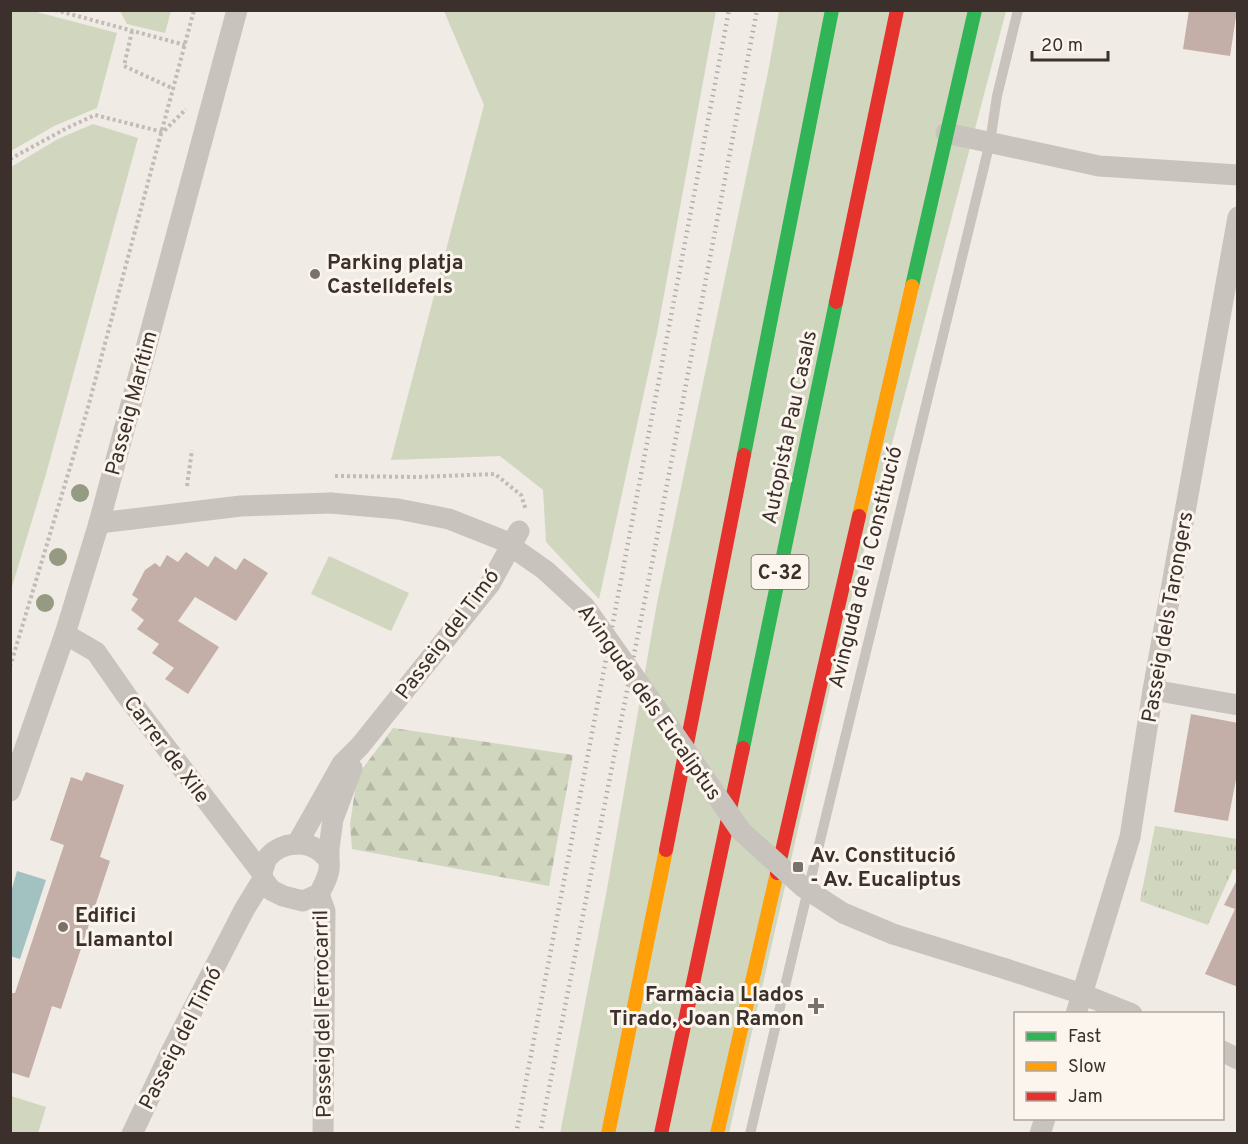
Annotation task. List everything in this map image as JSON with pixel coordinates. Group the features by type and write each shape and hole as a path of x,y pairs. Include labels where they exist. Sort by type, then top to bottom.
{"main road":[{"name":"Autopista Pau Casals","path":"608,1134 710,630 831,10"},
{"name":"Autopista Pau Casals","path":"661,1134 897,10"},
{"name":"Avinguda de la Constitució","path":"717,1134 975,10"}],"street":[{"name":"Passeig Marítim","path":"10,791 65,634 99,523 237,10"},
{"path":"946,133 1099,166 1238,175"},
{"name":"Passeig dels Tarongers","path":"1079,1004 1130,837 1153,690 1238,217"},
{"name":"Avinguda dels Eucaliptus","path":"99,523 241,506 331,503 398,509 449,519 502,540 545,570 585,607 741,831 803,887 843,914 893,934 1006,969 1079,1004 1121,1012"},
{"name":"Passeig del Timó","path":"297,844 342,764 360,747 490,584 519,531"},
{"name":"Carrer de Xile","path":"65,634 96,652 262,876"},
{"path":"1153,690 1238,705"},
{"name":"Passeig del Timó","path":"329,862 333,819 360,747"},
{"path":"297,844 316,849 329,862 329,871 319,894 303,901 271,890 262,876 267,858 276,850 297,844"},
{"name":"Passeig del Timó","path":"132,1134 169,1056 262,876"},
{"name":"Passeig del Ferrocarril","path":"319,894 325,911 323,1134"},
{"path":"1224,1052 1238,1059"}],"lane":[{"name":"Avinguda de la Constitució","path":"750,1134 990,142 997,96 1018,10"}],"path":[{"path":"55,10 186,45"},
{"name":"Passeig Marítim","path":"11,664 87,411 194,10"},
{"path":"132,31 124,66 174,89"},
{"path":"10,159 95,115 163,132 196,100 212,102"},
{"path":"187,486 192,450"},
{"path":"335,476 418,477 495,474 521,495 528,514 519,531"}],"green space":[{"path":"11,10 33,11 117,33 97,108 54,126 11,151"},
{"path":"120,11 171,11 165,33 127,24"},
{"path":"444,11 716,11 657,333 599,599 546,542 543,490 500,456 391,460 484,105"},
{"path":"779,11 1006,11 845,622 729,1133 560,1134 607,889 657,603"},
{"path":"93,124 138,138 46,474 11,590 11,167 58,139"},
{"path":"329,556 409,593 391,631 311,594"},
{"path":"393,728 573,755 549,886 352,849 350,825 357,776"},
{"path":"1155,826 1237,839 1237,870 1233,869 1208,925 1140,901"},
{"path":"11,1096 46,1107 38,1133 11,1133"}],"water":[{"path":"17,871 46,880 20,959 10,956 11,892"}],"building":[{"path":"1189,10 1237,10 1230,56 1183,49"},
{"path":"186,552 208,567 215,556 236,570 244,558 268,573 236,621 195,597 178,621 219,647 188,694 165,679 174,668 152,653 159,644 137,629 144,620 131,610 138,599 132,595 145,570 155,563 160,567 167,555 178,562"},
{"path":"1191,714 1238,723 1238,769 1228,821 1174,812"},
{"name":"Edifici Llamantol","path":"86,772 124,785 100,857 110,861 61,1009 52,1006 29,1078 10,1072 10,993 15,993 64,845 50,840 71,777 82,781"},
{"path":"1238,878 1238,987 1205,974 1235,909 1224,905"}],"railway":[{"path":"516,1134 729,10"},
{"path":"540,1134 757,10"}],"traffic: fast":[{"path":"744,455 832,10"},
{"path":"912,286 975,10"},
{"path":"743,748 836,302"}],"traffic: slow":[{"path":"859,516 912,286"},
{"path":"608,1134 666,850"},
{"path":"717,1134 777,873"}],"traffic: jam":[{"path":"836,302 897,10"},
{"path":"666,850 744,455"},
{"path":"777,873 859,516"},
{"path":"661,1134 743,748"}],"place":[{"name":"Parking platja Castelldefels","path":"315,274"},
{"name":"Av. Constitució - Av. Eucaliptus","path":"798,867"},
{"name":"Edifici Llamantol","path":"63,927"},
{"name":"Farmàcia Llados Tirado, Joan Ramon","path":"816,1006"}]}
